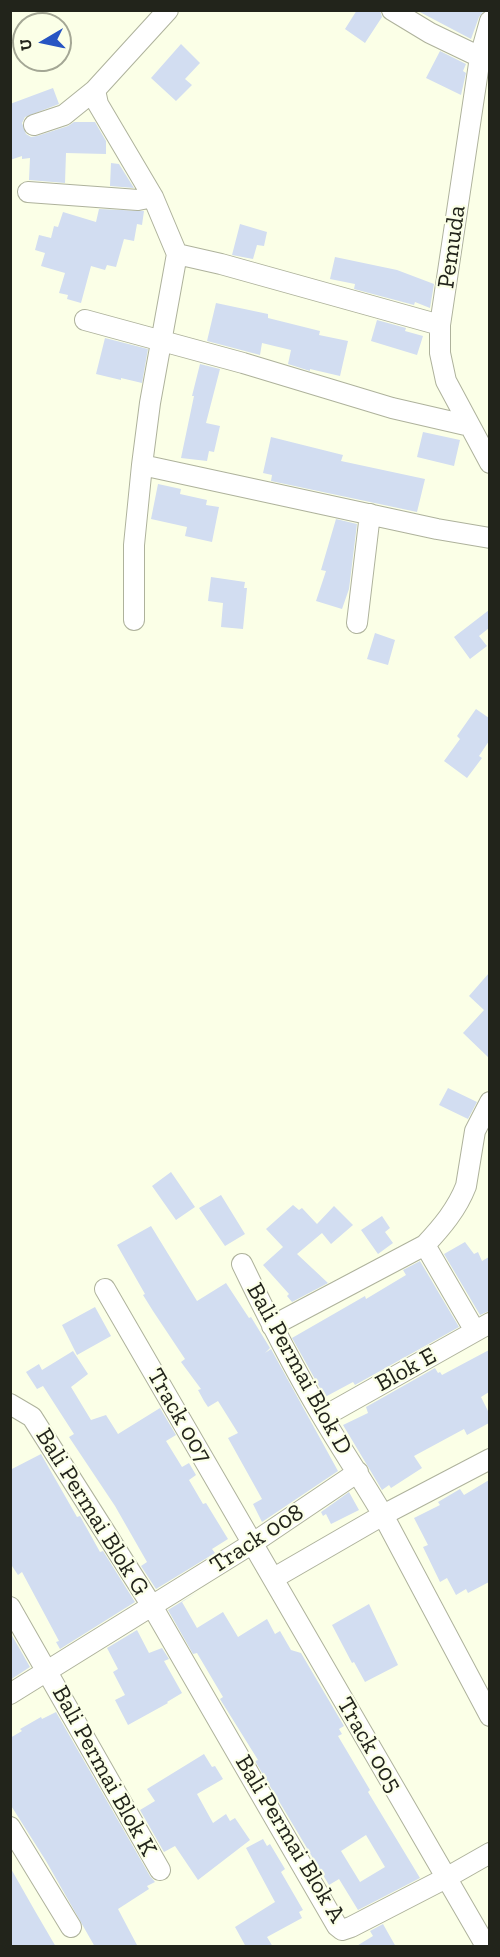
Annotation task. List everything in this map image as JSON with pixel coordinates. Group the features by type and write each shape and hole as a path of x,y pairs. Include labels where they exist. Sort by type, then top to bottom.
{"street":[{"path":"34,125 64,114 95,90 168,10"},
{"path":"392,10 430,33 480,57"},
{"name":"Pemuda","path":"489,21 480,57 440,326 442,370 489,463"},
{"path":"95,90 98,104 153,197 177,254 150,403 142,465 134,544 134,621"},
{"path":"28,192 138,200 153,197"},
{"path":"177,254 221,264 440,326"},
{"path":"85,320 162,343 243,363 392,408 470,426"},
{"path":"142,465 489,538"},
{"path":"357,623 370,514"},
{"path":"468,534 481,532 489,526"},
{"path":"272,1326 424,1245 444,1225 463,1194 475,1131 489,1102"},
{"path":"424,1245 482,1327"},
{"name":"Bali Permai Blok D","path":"242,1264 272,1326 323,1417 358,1472"},
{"name":"Track 007","path":"105,1289 253,1543"},
{"name":"Blok E","path":"323,1417 482,1327"},
{"name":"Bali Permai Blok G","path":"10,1404 32,1417 152,1606"},
{"path":"274,1578 382,1515 489,1459"},
{"path":"358,1472 489,1716"},
{"name":"Track 008","path":"10,1694 253,1543 358,1472"},
{"name":"Track 005","path":"253,1543 486,1947"},
{"name":"Bali Permai Blok A","path":"152,1606 338,1926 342,1938 489,1852"},
{"name":"Bali Permai Blok K","path":"10,1607 160,1870"},
{"path":"10,1827 71,1927"}],"building":[{"path":"357,10 380,10 382,17 365,43 345,29"},
{"path":"416,10 485,10 479,17 471,39"},
{"path":"181,44 200,63 185,79 192,85 176,101 151,78"},
{"path":"440,51 466,64 463,71 466,73 461,95 426,78"},
{"path":"53,88 59,104 25,117 22,123 26,134 31,137 37,136 74,122 95,122 106,141 106,154 66,153 65,183 29,180 30,158 22,159 22,156 10,160 10,104"},
{"path":"111,163 119,164 134,188 110,186"},
{"path":"99,209 144,211 142,225 137,224 134,241 124,239 116,267 107,265 105,270 91,266 81,303 67,299 68,295 59,293 65,273 41,266 45,253 35,250 39,235 51,238 54,226 58,227 63,212 96,222"},
{"path":"240,224 267,232 264,246 257,245 253,259 232,255"},
{"path":"335,257 397,270 434,284 430,308 415,302 414,305 354,289 355,284 330,279"},
{"path":"216,303 268,314 268,318 320,331 319,335 348,341 340,376 310,369 310,371 288,364 291,350 262,343 260,355 207,341"},
{"path":"377,320 406,328 405,331 423,336 417,355 371,341"},
{"path":"105,338 148,349 142,383 96,374"},
{"path":"200,364 220,369 206,423 220,426 214,452 209,451 207,461 181,458"},
{"path":"423,432 460,440 454,466 417,457"},
{"path":"271,437 343,455 341,461 425,479 417,512 271,481 272,475 263,473"},
{"path":"158,484 181,489 180,494 207,500 206,505 219,507 212,542 185,536 187,527 151,519"},
{"path":"336,519 357,524 349,589 342,609 316,601 326,571 321,570"},
{"path":"211,577 245,582 244,588 247,588 243,629 221,627 223,603 208,601"},
{"path":"489,610 489,628 479,636 487,646 470,659 454,637"},
{"path":"375,633 395,640 388,665 367,659"},
{"path":"476,709 489,718 489,741 479,756 482,758 467,778 444,761 460,739 457,736"},
{"path":"489,973 489,1058 463,1033 484,1010 469,996"},
{"path":"448,1088 477,1102 468,1119 439,1105"},
{"path":"171,1172 195,1207 176,1220 152,1186"},
{"path":"221,1195 245,1234 225,1246 199,1208"},
{"path":"293,1205 299,1210 302,1208 317,1224 334,1206 353,1225 331,1244 322,1233 297,1254 328,1283 292,1302 287,1296 289,1294 263,1265 283,1247 266,1229"},
{"path":"382,1216 390,1228 385,1232 393,1243 378,1254 361,1230"},
{"path":"151,1226 197,1301 226,1283 270,1348 265,1353 271,1349 338,1471 262,1522 253,1504 262,1499 228,1438 238,1433 218,1401 208,1407 204,1401 198,1390 201,1389 181,1362 185,1359 143,1295 145,1294 117,1245"},
{"path":"465,1242 474,1254 478,1252 482,1261 489,1257 489,1311 480,1315 444,1254"},
{"path":"420,1261 459,1327 355,1385 353,1382 325,1397 292,1338 406,1275 403,1270"},
{"path":"95,1307 111,1336 77,1355 62,1325"},
{"path":"489,1350 489,1392 481,1397 489,1413 489,1423 467,1435 464,1429 414,1456 422,1468 391,1488 389,1485 382,1490 343,1425 368,1413 366,1407 435,1368 442,1375"},
{"path":"73,1351 88,1374 71,1387 91,1420 106,1415 118,1434 160,1408 176,1435 166,1441 182,1467 189,1463 196,1475 189,1480 228,1539 212,1549 215,1553 156,1589 141,1566 147,1562 115,1506 69,1437 74,1434 43,1386 37,1389 26,1372 39,1364 42,1370"},
{"path":"41,1454 77,1517 80,1516 100,1552 103,1551 135,1602 60,1649 56,1642 59,1641 22,1572 18,1575 10,1563 10,1470"},
{"path":"489,1480 489,1582 468,1593 466,1589 456,1595 447,1578 440,1582 423,1547 428,1545 414,1518 440,1505 438,1502 460,1489 464,1495"},
{"path":"349,1492 359,1510 331,1524 326,1514 323,1516 321,1512"},
{"path":"199,1591 182,1602 197,1628 223,1612 238,1637 267,1619 275,1634 280,1631 291,1650 301,1653 344,1726 339,1729 342,1734 338,1736 370,1790 368,1792 420,1878 358,1910 339,1879 329,1885 255,1761 258,1760 220,1699 223,1697 197,1653 193,1654 168,1610","holes":["366,1835 385,1867 360,1882 341,1851"]},
{"path":"369,1604 398,1665 365,1682 332,1625"},
{"path":"137,1630 149,1653 162,1648 169,1659 164,1661 182,1693 128,1725 115,1700 125,1695 113,1672 118,1669 107,1648"},
{"path":"10,1632 30,1667 10,1680"},
{"path":"56,1712 155,1882 147,1886 149,1889 118,1909 138,1947 95,1947 46,1861 10,1804 10,1738 22,1731 20,1729 41,1717 42,1719"},
{"path":"204,1754 223,1779 197,1794 213,1823 226,1814 230,1821 235,1818 250,1840 198,1880 175,1846 164,1852 140,1810 155,1801 147,1789"},
{"path":"263,1839 267,1846 270,1844 285,1869 281,1872 303,1910 299,1912 302,1918 267,1937 273,1947 246,1947 235,1927 275,1902 246,1848"},
{"path":"10,1867 35,1911 56,1947 10,1947"},
{"path":"383,1924 396,1947 355,1947 373,1936 370,1931"}]}
